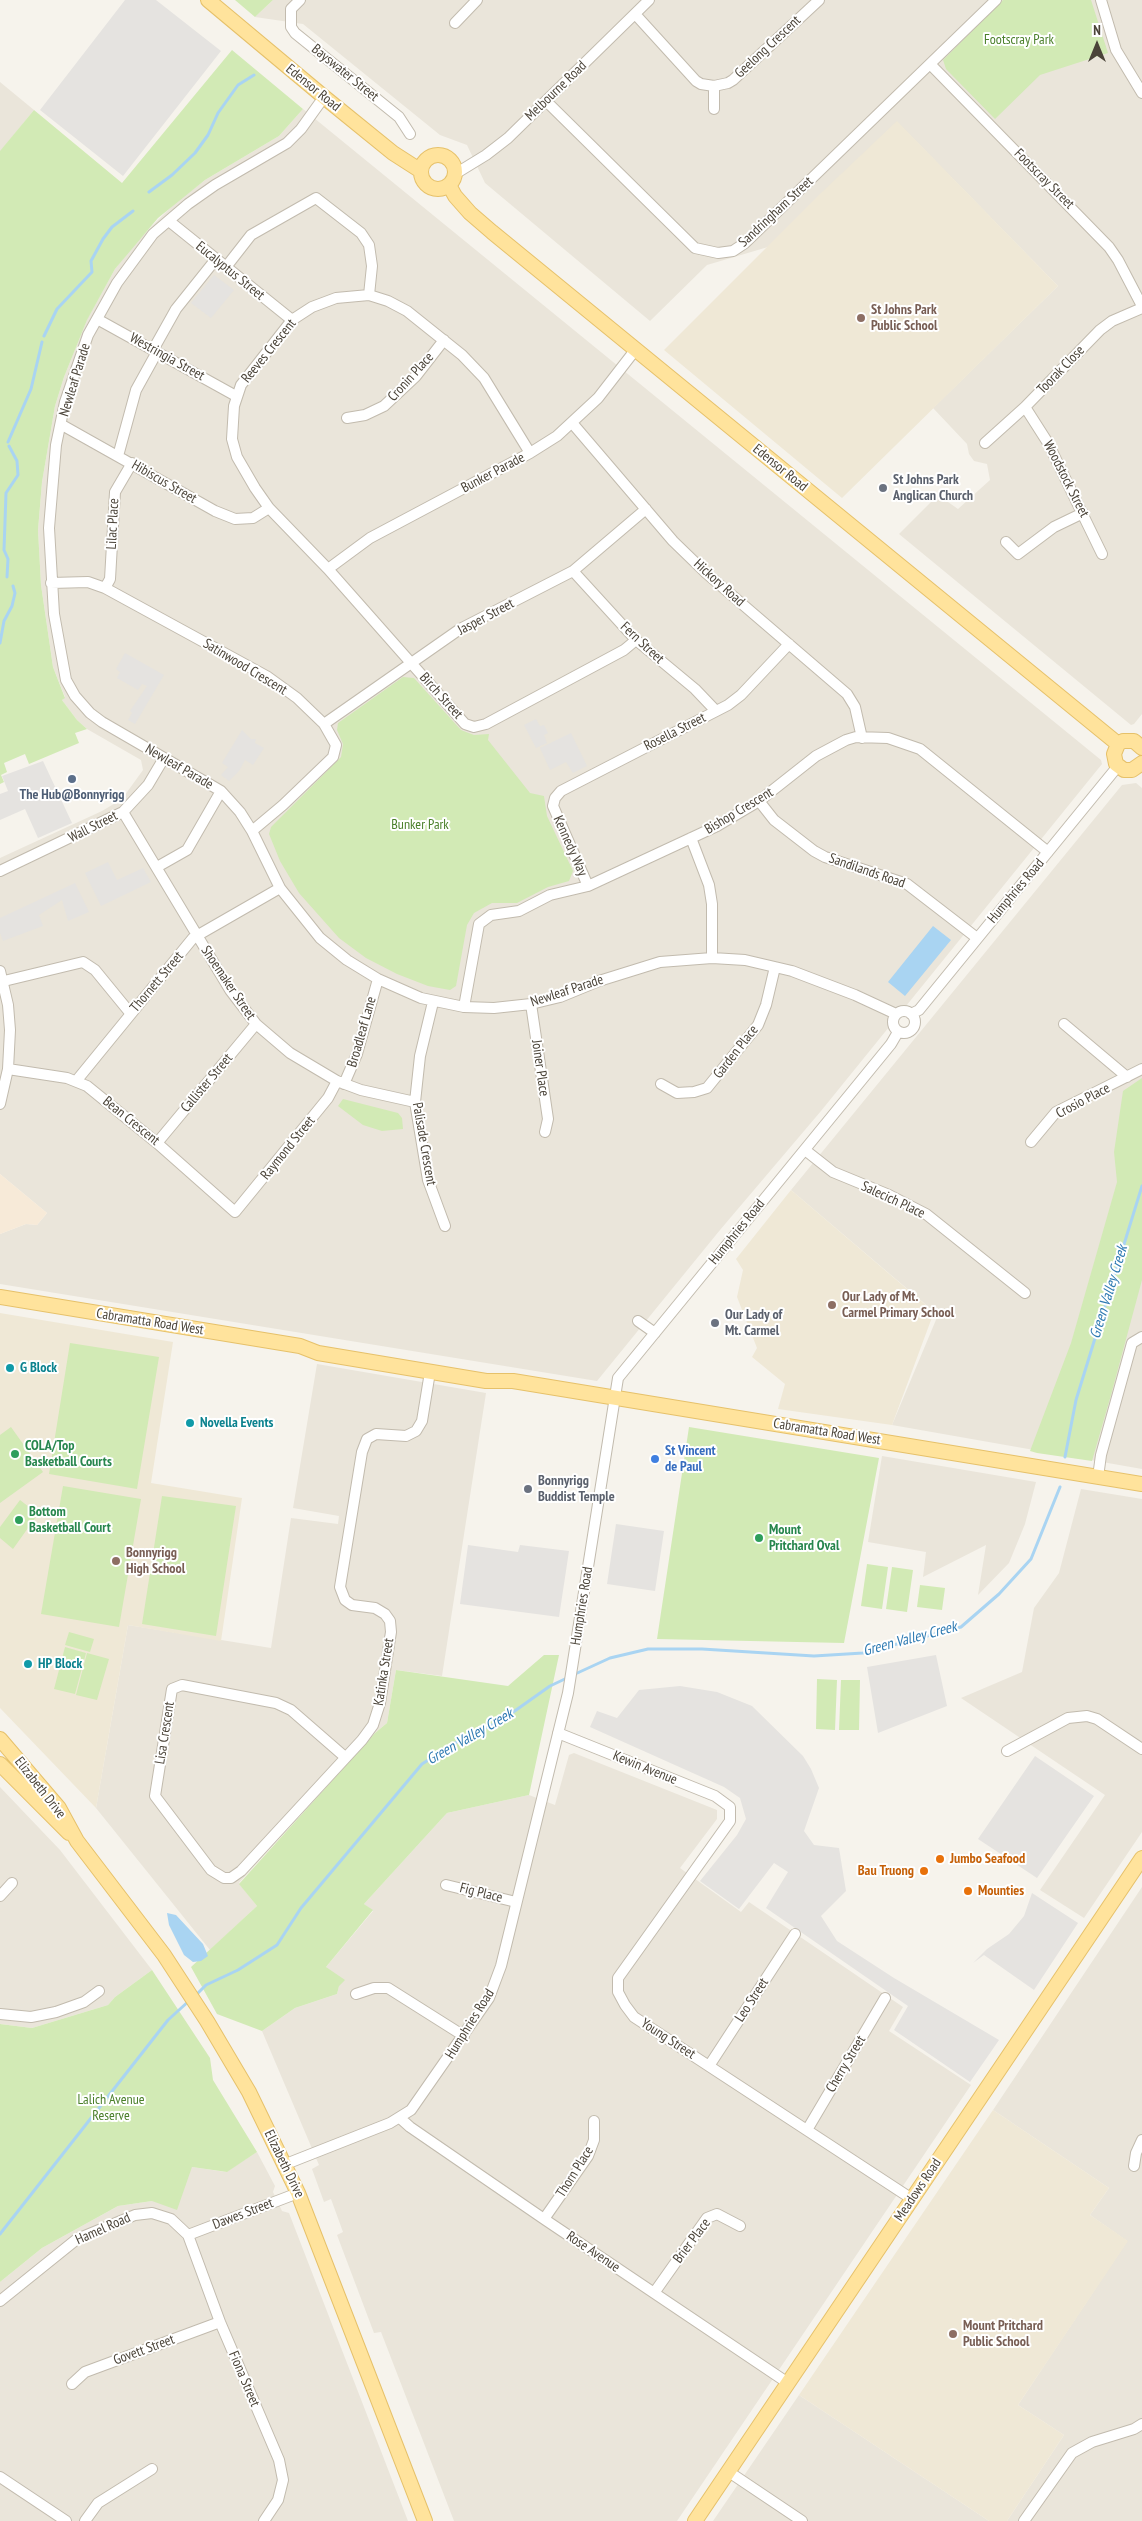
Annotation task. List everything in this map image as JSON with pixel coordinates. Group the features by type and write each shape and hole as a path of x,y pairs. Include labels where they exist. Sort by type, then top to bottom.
{"main road":[{"name":"Edensor Road","path":"208,0 324,97 393,152 421,171"},
{"path":"442,156 452,162 452,179 438,189 424,182 421,171 423,165 431,157 442,156"},
{"name":"Edensor Road","path":"452,179 454,196 470,213 1118,744"},
{"path":"1141,743 1128,740 1118,744 1114,754 1118,766 1128,770 1141,765"},
{"name":"Cabramatta Road West","path":"0,1297 300,1346 318,1353 430,1372 486,1381 513,1381 1142,1484"},
{"name":"Cabramatta Road West","path":"300,1346 319,1344 489,1372 513,1381"},
{"name":"Elizabeth Drive","path":"0,1739 59,1808 77,1841 185,1986 248,2092 286,2164 298,2193 425,2521"},
{"name":"Elizabeth Drive","path":"0,1764 45,1812 77,1841"},
{"name":"Meadows Road","path":"695,2521 1142,1858"}],"street":[{"name":"Bayswater Street","path":"300,0 291,9 291,27 295,33 399,117 410,134"},
{"path":"455,23 477,0"},
{"name":"Melbourne Road","path":"452,179 494,149 649,0"},
{"name":"Geelong Crescent","path":"714,86 733,80 818,0"},
{"name":"Sandringham Street","path":"546,101 695,248 718,254 733,251 745,243 996,0"},
{"path":"1101,0 1116,50 1142,94"},
{"path":"635,14 696,80 701,84 714,86 714,108"},
{"name":"Footscray Street","path":"930,64 1072,206 1108,246 1118,260 1142,307"},
{"name":"Newleaf Parade","path":"324,97 301,129 287,143 215,185 153,234 109,295 78,364 65,402 62,425 56,445 51,498 49,555 62,661 66,680 75,696 96,718 221,792 240,812 252,831 280,888 320,938 347,960 378,979 433,1002 464,1007 494,1008 531,1004 560,997 600,981 660,962 712,958 745,960 775,966 812,977 896,1014"},
{"path":"226,267 251,235 316,198 361,233 369,245 372,266 369,295"},
{"name":"Eucalyptus Street","path":"170,221 292,320"},
{"path":"118,456 136,390 155,351 176,309 216,259"},
{"name":"Reeves Crescent","path":"328,569 270,508 244,473 232,439 236,396 258,362 292,320 312,307 336,298 369,295 388,301 407,311 462,355 484,378 530,454"},
{"name":"Toorak Close","path":"985,442 1025,407 1100,330 1112,321 1142,307"},
{"name":"Westringia Street","path":"97,319 236,396"},
{"name":"Cronin Place","path":"347,418 364,416 384,406 416,376 444,340"},
{"name":"Bunker Parade","path":"328,569 370,538 530,454 573,424 610,385 636,349"},
{"name":"Woodstock Street","path":"1025,407 1048,443 1102,554"},
{"name":"Hickory Road","path":"573,424 646,510 706,573 847,694 857,713 862,738"},
{"name":"Hibiscus Street","path":"62,425 216,511 235,519 253,518 270,508"},
{"name":"Lilac Place","path":"105,588 110,579 115,492 132,463"},
{"name":"Jasper Street","path":"324,724 472,622 573,571 646,510"},
{"path":"1006,542 1018,554 1054,527 1083,513"},
{"name":"Birch Street","path":"328,569 465,724 474,727 486,724 624,650 636,640"},
{"name":"Fern Street","path":"573,571 636,640 695,689 716,711"},
{"name":"Satinwood Crescent","path":"51,583 88,582 105,588 268,677 296,698 324,724 336,745 333,757 263,824 252,831"},
{"name":"Rosella Street","path":"553,806 555,798 561,791 716,711 741,695 789,644"},
{"name":"Bishop Crescent","path":"464,1007 479,924 491,916 519,911 550,895 588,886 691,838 759,801 830,746 846,740 888,738 920,749 1048,852"},
{"name":"Wall Street","path":"0,871 123,812 148,785 164,758"},
{"name":"Humphries Road","path":"911,1014 919,1010 1118,766"},
{"path":"157,867 187,850 221,792"},
{"name":"Sandilands Road","path":"759,801 774,820 814,851 825,857 907,884 977,938"},
{"name":"Kennedy Way","path":"553,806 588,886"},
{"name":"Shoemaker Street","path":"123,812 230,990 256,1024 290,1054 340,1083 415,1102"},
{"path":"691,838 711,895 712,958"},
{"name":"Thornett Street","path":"77,1080 193,938 280,888"},
{"path":"4,981 72,962 82,962 95,970 130,1014"},
{"name":"Garden Place","path":"661,1084 677,1093 707,1088 758,1025 766,1004 775,966"},
{"path":"0,971 4,981 10,1030 8,1069 0,1104"},
{"name":"Broadleaf Lane","path":"340,1083 357,1054 378,979"},
{"name":"Palisade Crescent","path":"433,1002 420,1056 415,1102 428,1180 445,1226"},
{"name":"Joiner Place","path":"531,1004 548,1120 545,1132"},
{"path":"902,1011 911,1014 915,1023 912,1030 906,1033 898,1032 893,1024 896,1014 902,1011"},
{"name":"Callister Street","path":"157,1142 256,1024"},
{"path":"1064,1024 1127,1078"},
{"name":"Humphries Road","path":"286,2164 400,2118 411,2110 422,2098 489,1998 516,1902 568,1693 620,1375 891,1044 898,1032"},
{"name":"Bean Crescent","path":"8,1069 77,1080 95,1092 157,1142 235,1212"},
{"name":"Crosio Place","path":"1031,1142 1056,1112 1142,1069"},
{"name":"Raymond Street","path":"235,1212 340,1083"},
{"name":"Salecich Place","path":"805,1150 832,1172 889,1195 926,1214 1025,1293"},
{"path":"638,1321 655,1334"},
{"path":"1098,1477 1101,1455 1132,1344 1142,1337"},
{"name":"Katinka Street","path":"231,1878 241,1871 345,1757 373,1725 378,1713 391,1632 390,1621 385,1614 375,1608 352,1605 345,1600 340,1587 362,1452 367,1438 376,1434 406,1436 416,1431 422,1421 430,1372"},
{"name":"Lisa Crescent","path":"231,1878 224,1878 211,1870 154,1796 172,1689 182,1685 276,1703 291,1710 345,1757"},
{"path":"1007,1751 1068,1718 1087,1716 1097,1719 1142,1749"},
{"name":"Kewin Avenue","path":"558,1733 714,1796 730,1807"},
{"name":"Young Street","path":"730,1807 730,1821 618,1978 618,1992 634,2017 912,2199"},
{"path":"0,1896 12,1883"},
{"name":"Fig Place","path":"446,1885 516,1902"},
{"name":"Leo Street","path":"710,2066 795,1934"},
{"path":"356,1994 374,1988 388,1988 464,2036"},
{"path":"0,2014 31,2017 56,2012 84,2002 99,1991"},
{"name":"Cherry Street","path":"807,2130 885,1998"},
{"name":"Rose Avenue","path":"400,2118 410,2127 544,2219 788,2383"},
{"name":"Thorn Place","path":"544,2219 588,2156 594,2140 594,2121"},
{"path":"1134,2166 1142,2140"},
{"name":"Dawes Street","path":"188,2235 298,2193"},
{"name":"Hamel Road","path":"0,2301 77,2239 135,2215 152,2213 171,2219 188,2235"},
{"name":"Brier Place","path":"654,2293 707,2218 716,2214 740,2226"},
{"name":"Fiona Street","path":"188,2235 220,2322 279,2460 283,2480 278,2500 264,2521"},
{"name":"Govett Street","path":"72,2384 85,2372 220,2322"},
{"path":"1024,2521 1072,2453 1092,2442 1134,2429 1142,2424"},
{"path":"85,2521 98,2503 152,2469"},
{"path":"729,2472 802,2521"},
{"path":"0,2478 66,2521"}],"shaded area":[{"path":"125,0 156,0 221,51 123,176 40,110"},
{"path":"273,0 1142,0 1142,714 1134,724 1131,725 899,534 938,495 958,509 990,480 987,464 974,461 969,454 967,444 933,408 1058,286 897,122 768,247 707,265 650,321 485,183 467,145 440,135 303,24 255,17"},
{"path":"0,82 34,110 0,152"},
{"path":"303,109 1101,760 1102,764 821,1111 720,1230 597,1381 0,1284 0,1234 26,1224 37,1225 47,1213 0,1174 0,858 102,811 122,799 143,770 141,760 87,729 77,720 62,700 65,697 53,667 41,585 38,530 42,482 55,406 64,377 87,319 115,269 135,243 177,201 205,180 279,136"},
{"name":"St Johns Park Public School","path":"897,121 1058,286 842,498 664,350 821,193"},
{"path":"214,275 234,290 211,318 191,303"},
{"path":"125,653 164,675 135,724 128,720 132,713 130,711 147,686 142,684 138,690 117,678 120,672 116,669"},
{"path":"536,719 540,726 544,725 548,733 544,735 547,743 536,748 524,725"},
{"path":"242,730 251,739 256,739 255,743 264,748 253,765 245,760 239,771 229,781 221,775 228,767 222,763"},
{"path":"571,733 587,766 573,773 566,762 550,770 540,748"},
{"path":"43,761 72,823 38,838 25,809 0,820 0,794 8,791 2,776"},
{"path":"1136,783 1142,788 1142,1469 892,1425 938,1315 791,1190 1122,785"},
{"path":"108,862 117,880 143,868 151,882 101,906 85,873"},
{"path":"75,883 89,912 68,921 62,900 39,915 43,926 3,941 0,933 0,918"},
{"path":"0,1174 47,1213 37,1225 26,1224 0,1234"},
{"name":"Our Lady of Mt. Carmel Primary School","path":"791,1190 934,1312 892,1425 778,1409 785,1384 752,1357 757,1348 737,1297 743,1270 736,1259"},
{"name":"Bonnyrigg High School","path":"0,1313 173,1342 151,1483 242,1498 221,1641 128,1625 96,1808 0,1708"},
{"path":"317,1364 486,1393 442,1676 396,1670 387,1723 375,1733 239,1883 257,1906 210,1950 96,1808 128,1625 271,1648 291,1518 338,1524 339,1516 293,1508"},
{"path":"882,1456 1036,1482 1025,1524 1009,1563 978,1595 986,1545 923,1577 926,1552 868,1542"},
{"path":"1081,1489 1142,1499 1142,1832 1084,1918 1040,1890 1105,1795 961,1698 1022,1672 1034,1608 1059,1573"},
{"path":"616,1524 664,1531 655,1591 607,1584"},
{"path":"468,1545 518,1552 520,1545 569,1551 559,1617 460,1604"},
{"path":"936,1655 947,1706 878,1733 867,1667"},
{"path":"680,1686 717,1692 752,1706 803,1756 819,1788 804,1831 814,1845 839,1848 846,1891 821,1916 837,1941 894,1978 999,2040 970,2082 894,2030 908,2006 766,1908 788,1872 774,1863 739,1909 700,1881 737,1835 746,1819 740,1798 724,1787 590,1727 597,1711 617,1718 639,1690"},
{"path":"574,1753 717,1810 717,1819 680,1868 741,1912 749,1902 903,2007 889,2031 971,2085 677,2521 454,2521 381,2332 374,2333 337,2235 343,2232 331,2199 324,2202 312,2169 319,2165 262,2031 295,2008 337,1994 339,1986 326,1967 373,1911 364,1904 447,1813 529,1795 555,1805 569,1755"},
{"path":"1035,1756 1094,1796 1037,1878 978,1839"},
{"path":"0,1787 60,1850 152,1970 115,1997 108,2005 32,2028 0,2024"},
{"path":"1142,1887 1142,2521 1007,2521 1064,2435 1018,2405 1127,2241 1090,2215 1109,2188 993,2110"},
{"path":"1032,1893 1078,1923 1034,1990 984,1955 973,1963 987,1949 1009,1934 1024,1916"},
{"name":"Mount Pritchard Public School","path":"993,2110 1109,2188 1090,2215 1128,2241 1018,2405 1064,2435 1007,2521 989,2521 799,2395"},
{"path":"257,2152 275,2186 273,2192 282,2211 289,2213 408,2521 0,2521 0,2282 42,2248 118,2206 152,2201 192,2167 226,2172"},
{"path":"799,2395 989,2521 713,2521"}],"green space":[{"path":"235,0 273,0 255,17"},
{"name":"Footscray Park","path":"1003,0 1091,0 1108,53 1040,75 995,119 946,69 943,60"},
{"path":"232,50 303,109 279,136 205,180 158,218 115,269 87,320 64,377 55,406 42,482 38,530 41,585 53,667 65,698 62,700 77,720 87,729 75,733 79,743 29,764 25,754 4,763 7,772 1,775 4,782 0,784 0,151 34,110 122,183"},
{"name":"Bunker Park","path":"403,677 414,678 461,730 474,735 489,734 488,740 530,793 544,796 547,816 573,871 569,881 548,887 517,903 492,903 474,913 467,925 456,986 450,990 428,986 397,974 366,958 339,938 299,893 280,861 269,834 271,827 341,757 343,744 337,730 338,723"},
{"path":"1142,1078 1142,1280 1092,1461 1030,1451 1071,1343 1117,1182 1114,1152 1123,1091"},
{"path":"343,1099 398,1113 402,1118 403,1129 382,1131 363,1125 338,1106"},
{"path":"70,1343 159,1357 137,1489 49,1474"},
{"name":"COLA/Top Basketball Courts","path":"11,1427 43,1472 0,1503 0,1435"},
{"name":"Mount Pritchard Oval","path":"689,1427 879,1458 844,1643 657,1639"},
{"path":"63,1486 141,1499 119,1627 41,1614"},
{"path":"162,1496 236,1506 216,1636 142,1624"},
{"name":"Bottom Basketball Court","path":"20,1500 38,1514 13,1549 0,1538 0,1527"},
{"path":"867,1564 888,1567 882,1609 861,1606"},
{"path":"892,1567 913,1570 907,1612 886,1609"},
{"path":"920,1585 945,1588 942,1610 917,1607"},
{"path":"69,1632 94,1639 90,1652 65,1645"},
{"path":"65,1647 86,1653 75,1694 54,1689"},
{"path":"87,1653 109,1659 97,1700 76,1695"},
{"path":"544,1655 559,1655 529,1795 447,1813 364,1904 373,1910 326,1967 345,1980 339,1986 337,1994 295,2008 262,2031 217,2014 191,1967 257,1906 239,1884 375,1733 387,1723 396,1670 508,1686"},
{"path":"817,1679 837,1680 835,1730 816,1729"},
{"path":"841,1680 860,1680 859,1730 839,1730"},
{"name":"Lalich Avenue Reserve","path":"152,1970 210,2058 213,2080 257,2152 227,2172 192,2167 177,2210 152,2201 118,2206 42,2248 0,2282 0,2024 32,2028 108,2005 115,1997"}],"water":[{"path":"933,926 951,940 905,996 888,982"},
{"path":"167,1913 176,1915 203,1944 208,1956 201,1961 193,1962 184,1955 169,1925"}],"waterway":[{"path":"149,192 172,175 195,153 208,135 218,113 238,85 254,75"},
{"path":"44,336 57,309 92,272 91,261 103,239 112,227 133,211"},
{"path":"8,442 31,389 42,342"},
{"path":"7,577 8,559 4,550 6,493 18,475 17,461 9,446"},
{"path":"0,643 4,621 12,606 15,593 13,586"},
{"name":"Green Valley Creek","path":"1065,1457 1076,1400 1142,1186"},
{"name":"Green Valley Creek","path":"573,1675 610,1658 648,1649 702,1649 814,1656 863,1653 961,1627 999,1594 1031,1559 1060,1487"},
{"name":"Green Valley Creek","path":"195,1996 206,1985 238,1970 277,1945 301,1908 422,1764 455,1743 502,1720 550,1686 567,1678"},
{"name":"Green Valley Creek","path":"0,2234 168,2020 190,2000"}],"place":[{"name":"St Johns Park Public School","path":"861,318"},
{"name":"St Johns Park Anglican Church","path":"883,488"},
{"name":"The Hub@Bonnyrigg","path":"72,779"},
{"name":"Our Lady of Mt. Carmel Primary School","path":"832,1305"},
{"name":"Our Lady of Mt. Carmel","path":"715,1323"},
{"name":"G Block","path":"10,1368"},
{"name":"Novella Events","path":"190,1423"},
{"name":"COLA/Top Basketball Courts","path":"15,1454"},
{"name":"St Vincent de Paul","path":"655,1459"},
{"name":"Bonnyrigg Buddist Temple","path":"528,1489"},
{"name":"Bottom Basketball Court","path":"19,1520"},
{"name":"Mount Pritchard Oval","path":"759,1538"},
{"name":"Bonnyrigg High School","path":"116,1561"},
{"name":"HP Block","path":"28,1664"},
{"name":"Jumbo Seafood","path":"940,1859"},
{"name":"Bau Truong","path":"924,1871"},
{"name":"Mounties","path":"968,1891"},
{"name":"Mount Pritchard Public School","path":"953,2334"}]}
